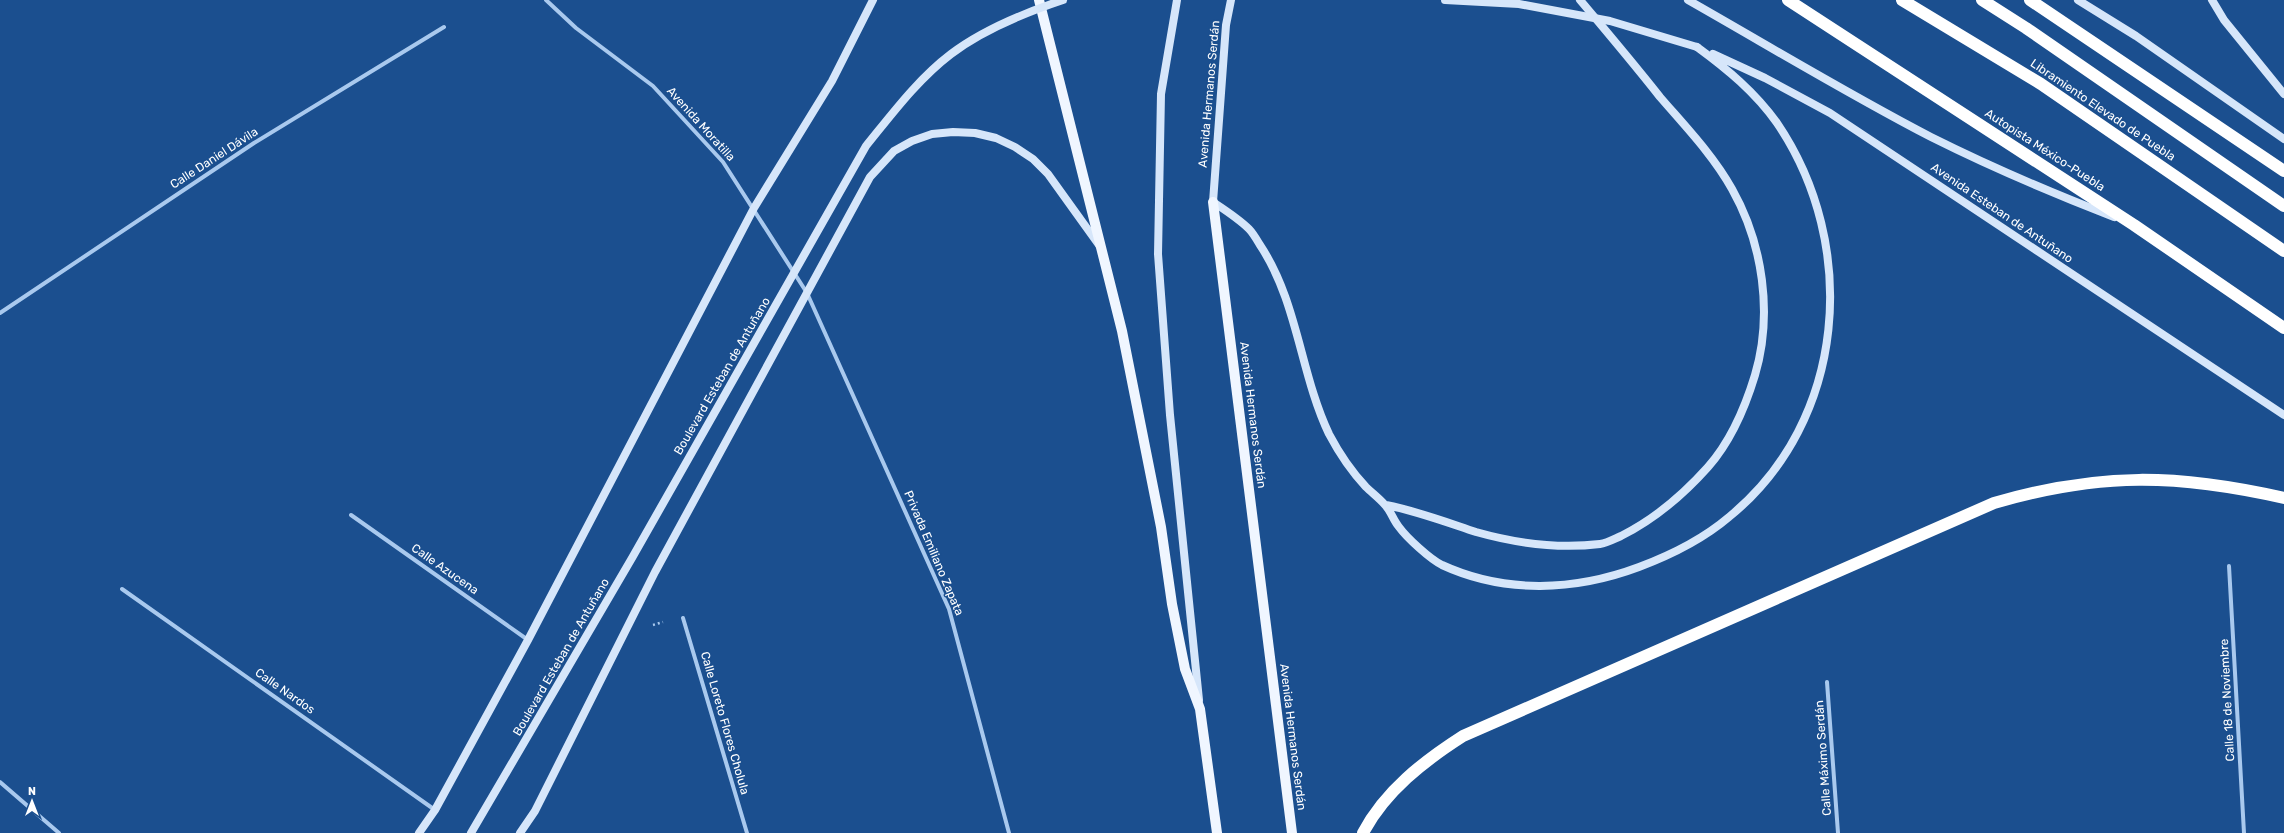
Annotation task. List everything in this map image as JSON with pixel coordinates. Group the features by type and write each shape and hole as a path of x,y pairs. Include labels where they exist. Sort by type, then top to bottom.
{"highway":[{"name":"Autopista México-Puebla","path":"1788,0 2134,225 2284,328"},
{"name":"Libramiento Elevado de Puebla","path":"1902,0 2041,84 2284,251"},
{"name":"Libramiento Elevado de Puebla","path":"1982,0 2026,28 2284,206"},
{"path":"2030,0 2284,171"},
{"path":"1363,833 1378,810 1413,772 1437,752 1463,736 1994,503 2032,492 2070,484 2152,478 2194,481 2237,487 2284,498"}],"main road":[{"path":"1040,0 1122,331 1161,527 1172,604 1185,669 1200,709 1217,833"},
{"name":"Avenida Hermanos Serdán","path":"1213,202 1292,833"}],"street":[{"name":"Avenida Moratilla","path":"546,0 576,28 653,86 723,162 754,208 807,293"},
{"path":"419,833 435,810 528,640 754,208 832,81 873,0"},
{"name":"Boulevard Esteban de Antuñano","path":"471,833 632,558 866,146 907,96 951,54 1025,12 1063,0"},
{"path":"1176,0 1161,94 1158,254 1170,415 1200,709"},
{"name":"Avenida Hermanos Serdán","path":"1213,202 1226,25 1231,0"},
{"path":"1213,202 1250,230 1269,259 1285,295 1315,398 1329,432 1343,459 1366,487 1386,505 1399,528 1438,564 1467,575 1496,582 1557,586 1588,582 1618,575 1677,552 1704,536 1730,517 1753,496 1773,472 1798,431 1808,412 1826,347 1830,314 1830,281 1827,248 1821,215 1810,184 1794,152 1775,121 1757,99 1727,68 1697,47 1610,21 1519,4 1445,0"},
{"path":"1386,505 1413,510 1476,532 1512,541 1574,546 1603,544 1642,524 1666,509 1692,485 1719,452 1734,428 1749,395 1759,361 1764,326 1763,290 1757,255 1747,221 1732,188 1712,159 1580,0"},
{"path":"1688,0 1862,100 1932,137 2003,171 2134,225"},
{"path":"2078,0 2136,36 2284,139"},
{"path":"2212,0 2224,20 2284,94"},
{"name":"Calle Daniel Dávila","path":"0,313 254,143 444,27"},
{"name":"Avenida Esteban de Antuñano","path":"1697,47 1765,78 1830,113 2284,415"},
{"path":"520,833 535,811 655,572 870,178 894,151 912,141 932,134 953,132 975,133 996,138 1016,147 1033,159 1048,174 1103,251"},
{"name":"Privada Emiliano Zapata","path":"807,293 949,609 1009,833"},
{"name":"Calle Azucena","path":"351,515 528,640"},
{"name":"Calle 18 de Noviembre","path":"2229,566 2244,833"},
{"name":"Calle Nardos","path":"122,589 435,810"},
{"name":"Calle Loreto Flores Cholula","path":"683,618 747,833"},
{"name":"Calle Máximo Serdán","path":"1827,682 1838,833"},
{"path":"0,782 59,833"}]}
